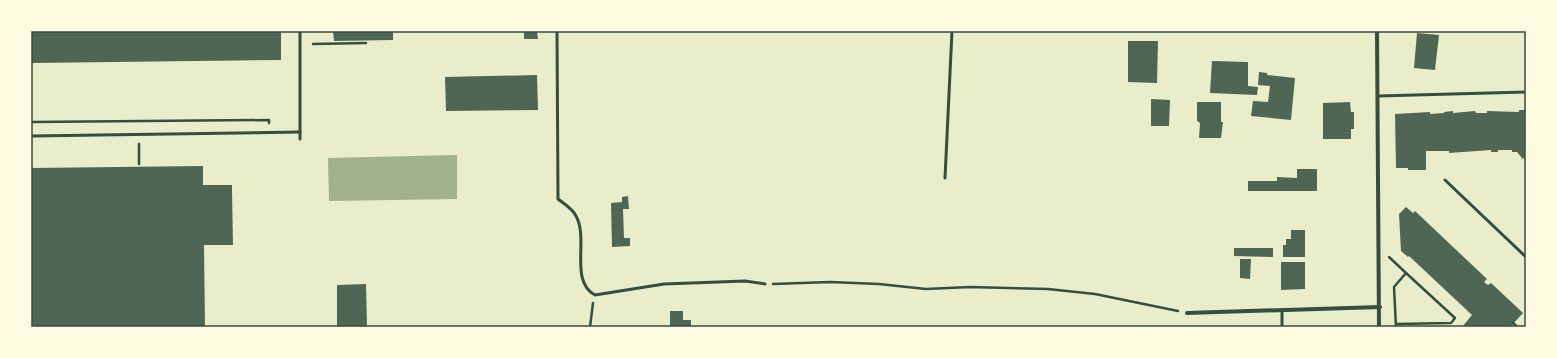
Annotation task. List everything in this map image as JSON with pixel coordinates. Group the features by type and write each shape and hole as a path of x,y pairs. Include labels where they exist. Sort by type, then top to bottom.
{"street":[{"path":"1378,31 1379,327"},
{"path":"1187,313 1380,307"}],"lane":[{"path":"300,31 300,140"},
{"path":"557,31 558,199 572,210 577,217 580,227 582,282 588,291 595,295 664,284 745,281 765,284"},
{"path":"945,178 952,31"},
{"path":"1378,96 1526,92"},
{"path":"31,136 300,132"},
{"path":"1445,180 1526,257"},
{"path":"1282,310 1282,327"},
{"path":"1513,323 1517,327"}],"path":[{"path":"313,44 366,43"},
{"path":"31,122 269,120 270,133"},
{"path":"1388,257 1406,273 1455,318 1451,323 1396,325 1394,287 1406,273"},
{"path":"765,284 830,282 879,284 926,289 970,287 1048,289 1095,294 1187,313"},
{"path":"590,327 589,320 595,295"}],"shaded area":[{"path":"457,155 457,199 329,201 328,158"}],"building":[{"path":"31,31 281,31 281,60 31,63"},
{"path":"333,31 393,31 393,40 334,41"},
{"path":"524,31 537,31 538,39 524,39"},
{"path":"1417,33 1439,35 1435,70 1414,68"},
{"path":"1128,41 1158,41 1157,83 1128,82"},
{"path":"1212,61 1248,62 1248,86 1258,87 1257,95 1210,93"},
{"path":"1259,72 1267,73 1267,75 1295,78 1291,120 1251,116 1253,101 1268,102 1270,86 1258,85"},
{"path":"537,75 538,110 446,111 445,77"},
{"path":"1151,99 1170,100 1169,126 1151,126"},
{"path":"1197,102 1221,102 1221,122 1223,122 1221,138 1199,138 1200,123 1197,121"},
{"path":"1350,102 1351,112 1354,112 1354,129 1351,129 1351,139 1323,139 1323,103"},
{"path":"1519,110 1526,110 1526,161 1523,158 1520,160 1522,158 1517,152 1512,152 1512,150 1498,150 1498,152 1491,152 1491,150 1449,153 1449,151 1426,151 1426,170 1396,168 1395,114 1430,112 1430,114 1453,111 1453,113 1475,111 1476,113 1487,113 1487,111 1519,112"},
{"path":"203,166 203,185 232,185 233,245 204,245 205,327 31,327 31,168"},
{"path":"1297,169 1317,169 1317,191 1248,191 1248,181 1277,181 1277,177 1297,178"},
{"path":"628,196 629,209 623,209 624,238 630,238 630,246 612,247 611,203 622,202 622,197"},
{"path":"1406,207 1413,213 1415,211 1487,279 1484,282 1488,285 1491,283 1523,313 1510,327 1462,327 1472,315 1409,256 1408,257 1401,251 1399,214"},
{"path":"1291,230 1305,230 1305,257 1283,257 1283,245 1286,245 1286,239 1291,239"},
{"path":"1234,248 1273,248 1273,257 1234,256"},
{"path":"1240,259 1251,259 1250,279 1240,278"},
{"path":"1281,262 1305,262 1305,289 1281,290"},
{"path":"366,284 367,327 337,327 337,285"},
{"path":"670,311 683,311 683,320 691,320 691,327 670,327"}]}
